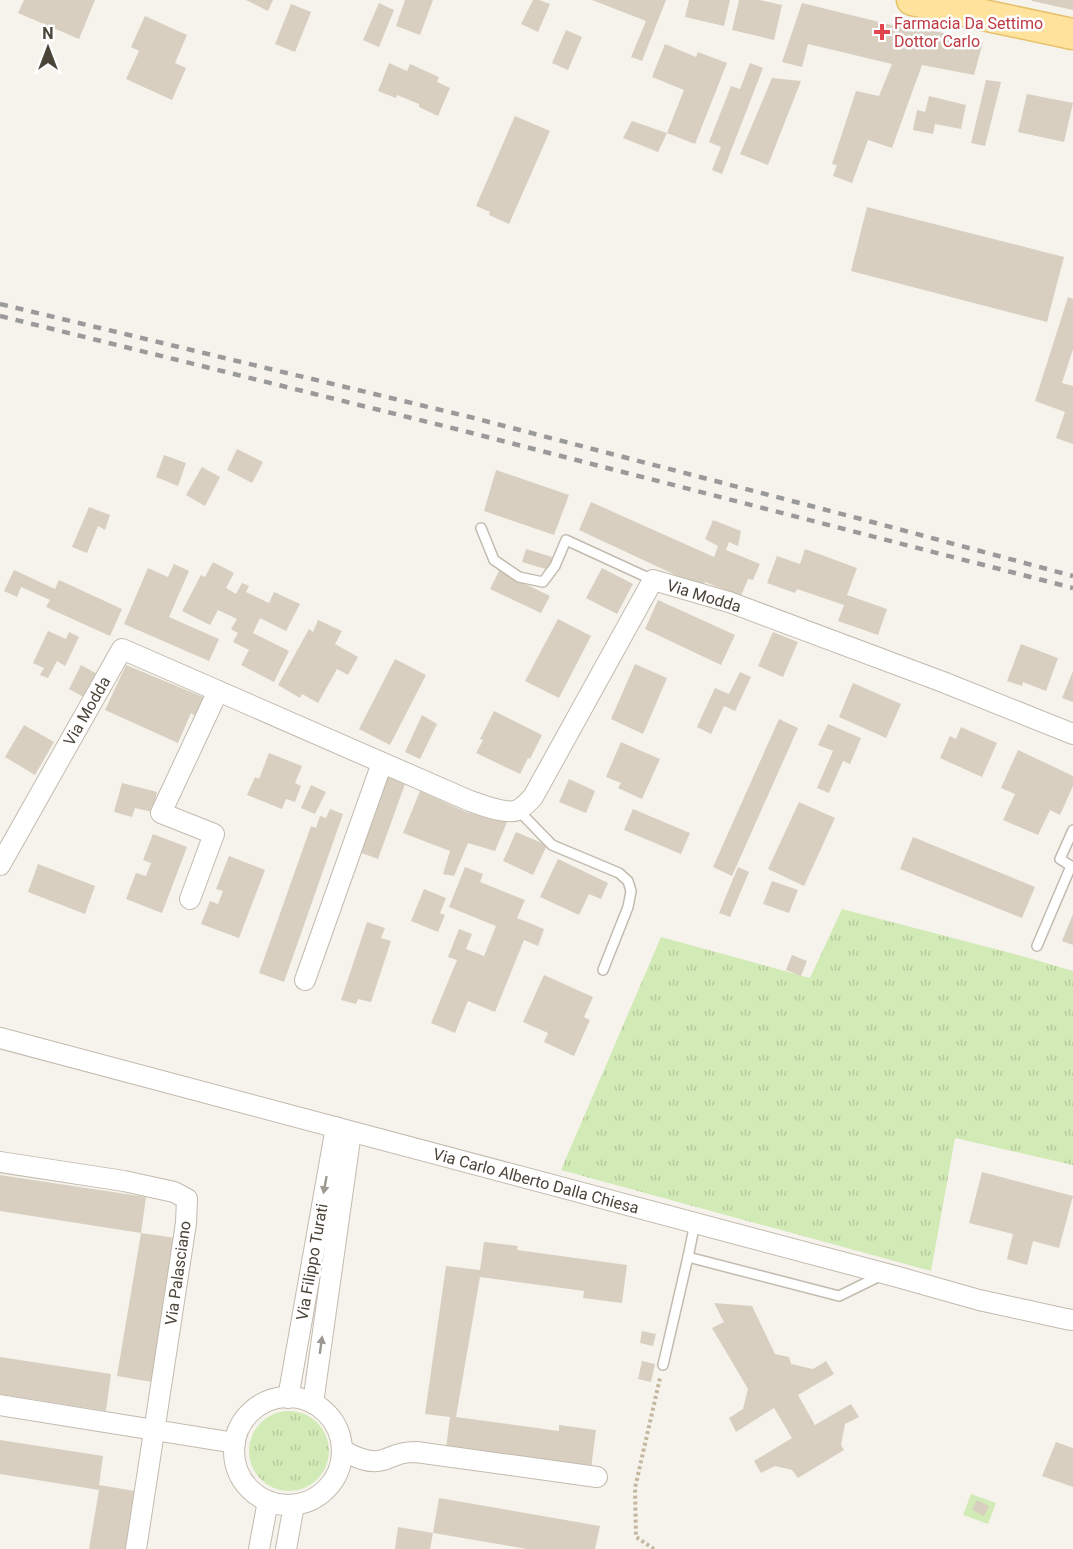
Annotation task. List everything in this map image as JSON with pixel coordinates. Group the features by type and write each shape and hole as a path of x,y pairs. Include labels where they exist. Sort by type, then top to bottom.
{"main road":[{"path":"912,0 1073,34"}],"street":[{"name":"Via Modda","path":"0,865 122,649 470,801 504,811 518,810 533,797 653,580 729,602 943,682 1073,734"},
{"path":"190,899 214,834 160,813 218,691"},
{"path":"305,980 382,763"},
{"name":"Via Carlo Alberto Dalla Chiesa","path":"0,1038 979,1300 1073,1320"},
{"name":"Via Filippo Turati","path":"288,1398 343,1130"},
{"name":"Via Filippo Turati","path":"313,1403 343,1130"},
{"name":"Via Palasciano","path":"0,1162 124,1181 174,1192 187,1199 186,1223 136,1549"},
{"path":"288,1398 313,1403 327,1414 338,1430 342,1450 339,1470 329,1487 313,1499 294,1505 268,1501 252,1491 241,1477 235,1460 235,1443 241,1425 253,1412 268,1402 288,1398"},
{"path":"0,1405 235,1443"},
{"path":"342,1450 362,1460 370,1461 381,1461 403,1452 416,1452 597,1477"},
{"path":"259,1549 268,1501"},
{"path":"286,1549 294,1505"}],"lane":[{"path":"481,528 494,560 519,577 543,582 555,566 566,540 653,580"},
{"path":"518,810 552,845 619,873 628,881 631,891 628,907 603,970"},
{"path":"1037,946 1071,866 1060,859 1073,830"},
{"path":"663,1365 695,1223"},
{"path":"688,1257 839,1296 884,1274"}],"path":[{"path":"654,1549 636,1537 635,1488 663,1365"}],"green space":[{"path":"842,909 1073,971 1073,1165 955,1138 931,1271 561,1170 661,937 810,978"},
{"path":"281,1411 297,1411 318,1422 329,1443 329,1459 318,1480 297,1491 281,1491 267,1485 255,1473 249,1459 249,1443 255,1429 267,1417"},
{"path":"971,1494 996,1503 988,1524 963,1515"}],"building":[{"path":"24,0 95,0 79,39 18,13"},
{"path":"246,0 273,0 268,11"},
{"path":"405,0 433,0 420,35 396,26"},
{"path":"533,0 550,4 538,32 521,24"},
{"path":"592,0 666,0 642,61 631,57 646,21"},
{"path":"689,0 730,0 724,26 685,17"},
{"path":"739,0 760,0 782,5 774,40 732,30"},
{"path":"1073,0 1073,10 1032,1"},
{"path":"379,3 394,10 379,47 363,40"},
{"path":"802,3 908,29 908,25 983,42 974,75 922,65 892,148 868,140 852,183 833,176 837,165 832,164 856,91 879,96 892,64 808,44 802,67 782,62"},
{"path":"291,4 311,12 295,52 275,44"},
{"path":"145,16 187,35 175,63 186,68 172,100 126,79 139,51 131,47"},
{"path":"566,30 582,37 568,70 552,63"},
{"path":"665,44 696,57 698,52 727,63 695,144 667,133 684,90 652,77"},
{"path":"389,63 407,71 410,64 439,77 437,82 450,88 438,116 419,107 419,104 397,95 396,98 378,91"},
{"path":"750,63 763,68 722,174 712,170 721,147 709,142 731,86 740,89"},
{"path":"772,78 801,81 768,165 740,154"},
{"path":"986,80 1001,82 985,146 971,143"},
{"path":"1027,94 1073,103 1064,142 1018,132"},
{"path":"929,96 966,105 961,129 935,124 933,134 913,130 917,110 925,112"},
{"path":"515,116 550,131 509,224 476,206"},
{"path":"632,121 667,133 658,152 623,138"},
{"path":"867,207 1064,257 1047,322 851,271"},
{"path":"1068,297 1073,299 1073,349 1062,383 1073,386 1073,444 1056,438 1065,412 1035,401"},
{"path":"237,449 263,462 252,483 227,470"},
{"path":"164,455 186,463 178,486 156,477"},
{"path":"202,467 220,477 205,506 186,495"},
{"path":"496,470 569,495 554,535 484,511"},
{"path":"591,502 714,557 718,546 705,539 713,520 741,531 738,546 729,542 726,550 760,564 753,580 748,579 741,596 705,582 703,588 579,530"},
{"path":"89,507 110,515 105,530 98,526 87,553 72,547"},
{"path":"526,549 552,557 549,570 522,562"},
{"path":"805,549 857,568 847,595 887,609 878,635 838,621 844,605 797,589 795,593 767,583 777,556 800,564"},
{"path":"213,562 234,573 226,588 236,594 242,583 249,586 246,592 269,603 274,592 300,604 286,631 260,618 253,633 289,651 274,682 241,665 249,650 233,642 238,633 231,629 237,619 218,610 210,625 182,611 201,575 205,577"},
{"path":"174,564 189,571 169,617 219,639 209,661 124,624 148,568 168,577"},
{"path":"602,568 633,584 617,614 586,598"},
{"path":"14,570 55,589 59,580 122,609 110,636 46,607 50,600 21,587 17,597 4,591"},
{"path":"499,571 550,596 541,613 490,589"},
{"path":"658,600 735,635 721,665 645,629"},
{"path":"558,619 591,636 559,698 525,681"},
{"path":"318,620 342,631 335,644 358,657 348,675 337,669 318,703 302,694 300,698 278,685 309,629 313,632"},
{"path":"48,631 66,639 69,632 79,637 65,666 57,661 48,678 40,675 44,668 33,663"},
{"path":"773,632 798,642 783,677 758,666"},
{"path":"1021,644 1058,658 1046,691 1023,682 1022,686 1007,681"},
{"path":"395,659 426,675 390,745 359,729"},
{"path":"635,664 667,678 643,734 611,719"},
{"path":"81,665 99,675 87,699 69,689"},
{"path":"126,665 208,699 198,718 191,713 178,743 105,710"},
{"path":"1073,671 1073,702 1062,698"},
{"path":"740,672 751,677 735,711 724,706 711,734 697,727 715,688 729,694"},
{"path":"853,683 901,704 886,738 839,717"},
{"path":"494,711 542,735 520,774 476,753 483,740 480,739"},
{"path":"422,715 437,724 420,759 405,752"},
{"path":"779,719 798,728 732,876 713,867"},
{"path":"828,724 861,738 850,764 843,761 829,793 817,788 833,751 818,745"},
{"path":"24,725 54,742 35,775 5,757"},
{"path":"961,727 997,743 982,777 940,758 950,736 956,739"},
{"path":"621,742 660,759 642,799 618,788 621,783 606,777"},
{"path":"1018,750 1073,776 1073,786 1060,815 1050,810 1038,835 1003,820 1015,794 1001,788"},
{"path":"269,753 302,766 295,783 301,786 295,802 286,799 282,809 247,795 255,777 259,779"},
{"path":"386,776 405,784 378,859 359,852"},
{"path":"569,779 595,791 586,813 559,802"},
{"path":"122,783 157,792 152,812 135,808 132,817 114,812"},
{"path":"311,785 326,792 315,814 301,808"},
{"path":"420,791 466,812 507,822 495,851 468,843 454,876 443,874 450,851 403,833"},
{"path":"799,802 835,818 804,886 768,869"},
{"path":"330,809 343,814 284,982 259,973 311,826 316,828 320,816 326,818"},
{"path":"633,809 690,833 681,854 624,830"},
{"path":"516,832 547,845 533,875 503,861"},
{"path":"153,834 187,847 162,913 126,899 136,873 146,876 151,863 143,860"},
{"path":"913,837 1035,887 1022,918 900,869"},
{"path":"229,856 265,870 239,938 201,924 210,901 218,904 223,891 216,889"},
{"path":"558,859 608,883 601,899 589,894 579,915 540,897"},
{"path":"38,864 95,886 85,914 28,892"},
{"path":"465,867 483,874 480,882 525,900 517,918 544,929 538,946 524,940 495,1012 468,1001 455,1033 431,1023 457,960 448,957 459,929 472,934 466,949 484,956 496,926 449,907"},
{"path":"738,867 749,872 730,917 719,913"},
{"path":"772,881 798,890 789,913 763,904"},
{"path":"424,889 446,898 440,913 445,915 438,932 411,921"},
{"path":"1073,914 1073,945 1062,941"},
{"path":"367,922 385,928 381,938 391,941 371,1002 358,999 356,1004 341,1000"},
{"path":"792,955 807,961 801,976 786,970"},
{"path":"544,975 593,997 584,1017 590,1020 574,1056 544,1042 548,1033 523,1022"},
{"path":"982,1172 1073,1196 1059,1248 1033,1241 1027,1265 1007,1259 1013,1234 969,1223"},
{"path":"0,1175 146,1197 141,1233 0,1211"},
{"path":"141,1233 176,1238 152,1382 117,1376"},
{"path":"484,1242 518,1246 517,1250 627,1265 622,1303 583,1298 584,1291 480,1277 456,1417 559,1431 559,1425 596,1430 591,1469 446,1449 450,1417 425,1414 446,1266 480,1270"},
{"path":"714,1303 752,1306 775,1354 789,1357 791,1364 813,1369 826,1361 834,1374 798,1395 815,1425 851,1404 859,1417 845,1424 841,1445 844,1450 798,1478 792,1470 775,1466 761,1473 754,1461 792,1438 774,1408 736,1432 729,1418 743,1409 748,1389 712,1328 724,1322"},
{"path":"642,1331 656,1334 653,1346 640,1343"},
{"path":"0,1357 111,1374 106,1411 0,1394"},
{"path":"642,1361 655,1364 651,1382 638,1379"},
{"path":"0,1440 103,1456 99,1485 135,1491 126,1549 89,1549 99,1490 0,1474"},
{"path":"1056,1442 1073,1448 1073,1487 1042,1476"},
{"path":"439,1498 600,1526 595,1549 527,1549 433,1533"},
{"path":"977,1500 989,1506 984,1516 972,1510"},
{"path":"398,1527 433,1533 430,1549 395,1549"}],"railway":[{"path":"0,304 470,417 1073,576"},
{"path":"0,316 460,430 1073,588"}],"place":[{"name":"Farmacia Da Settimo Dottor Carlo","path":"882,32"}]}
